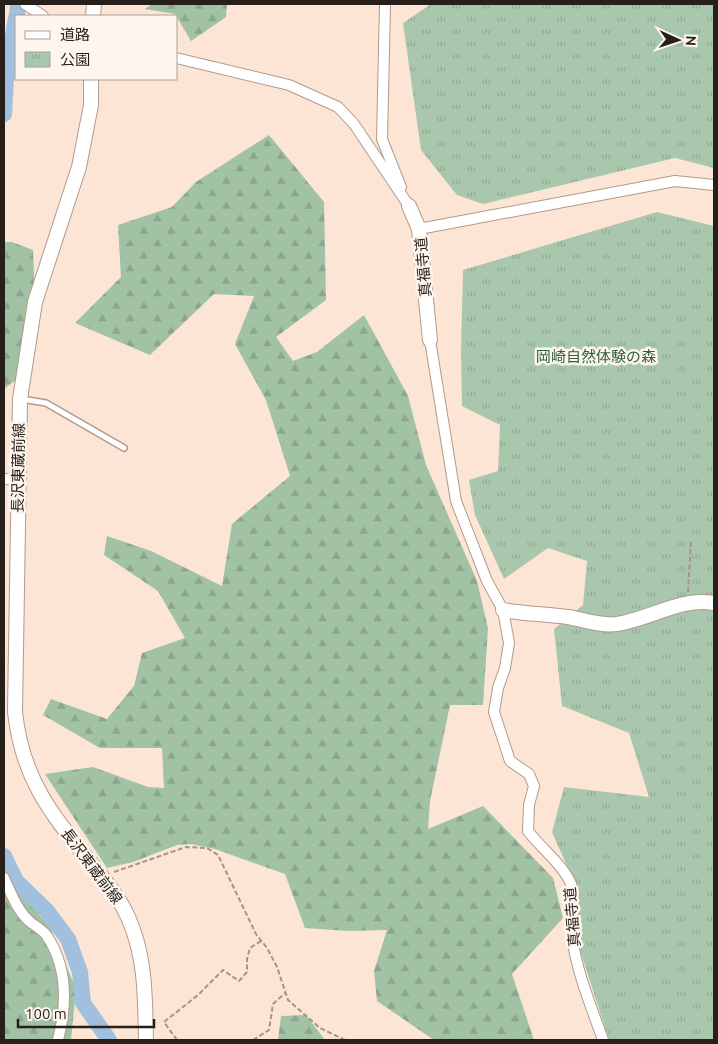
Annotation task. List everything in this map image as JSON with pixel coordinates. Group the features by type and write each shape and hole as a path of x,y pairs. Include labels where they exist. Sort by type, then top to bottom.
{"main road":[{"name":"長沢東蔵前線","path":"91,80 91,105 79,167 35,302 20,399 11,480 14,688 17,727 27,767 40,795 60,824 103,878 128,917 139,949 145,983 146,1040"},
{"name":"真福寺道","path":"408,206 420,229 430,340"},
{"path":"503,610 568,617 593,624 616,624 636,620 687,602 714,603"}],"street":[{"path":"385,4 382,139 408,206"},
{"path":"29,6 42,15"},
{"name":"真福寺道","path":"178,58 289,85 338,107 354,124 408,206"},
{"path":"420,229 675,181 714,185"},
{"name":"真福寺道","path":"430,340 456,501 487,581 503,610 509,643 494,712 510,760 529,774 534,786 529,805 528,831 544,851 563,869 572,886 572,935 578,968 603,1040"},
{"path":"4,878 21,912 47,935 57,951 64,979 65,1000 58,1040"}],"lane":[{"path":"20,399 46,403 124,448"}],"path":[{"path":"687,602 691,542"},
{"path":"103,878 177,849 192,846 207,848 218,855 261,941 277,967 285,993 292,1005 331,1035 345,1040"},
{"path":"177,1040 164,1022 198,995 223,970 239,981 247,972 247,955 250,948 261,941"},
{"path":"253,1040 269,1030 273,1004 285,993"}],"green space":[{"path":"152,4 227,4 226,17 191,41 178,19 178,15 145,9"},
{"path":"431,4 714,4 714,168 675,158 483,204 457,195 421,150 403,23"},
{"path":"269,135 324,202 326,300 276,337 293,361 317,352 364,315 408,396 426,465 477,581 488,628 483,705 450,705 430,801 428,829 483,806 553,878 563,918 512,974 534,1040 434,1040 377,1001 374,971 387,930 349,931 305,928 285,874 215,849 191,844 177,845 133,862 107,868 45,774 93,767 148,787 164,788 162,748 100,748 43,715 51,699 107,719 134,686 142,653 185,638 158,591 104,555 107,536 151,551 222,586 232,524 290,476 266,400 235,344 254,296 214,294 150,355 75,323 121,277 118,225 172,207 196,182"},
{"name":"岡崎自然体験の森","path":"657,212 714,226 714,1040 609,1040 579,947 576,886 552,832 564,787 649,797 629,733 562,706 554,629 583,605 587,561 548,548 504,579 475,515 469,480 498,471 500,425 462,406 463,270"},
{"path":"4,242 12,242 33,250 34,275 28,340 17,379 4,389"},
{"path":"4,872 51,929 76,989 71,1040 4,1040"},
{"path":"306,1015 325,1040 278,1040 281,1016"}],"waterway":[{"path":"17,15 18,4"},
{"path":"4,114 6,79 15,24"},
{"path":"4,856 16,881 47,911 68,939 80,972 83,1003 109,1040"}]}
